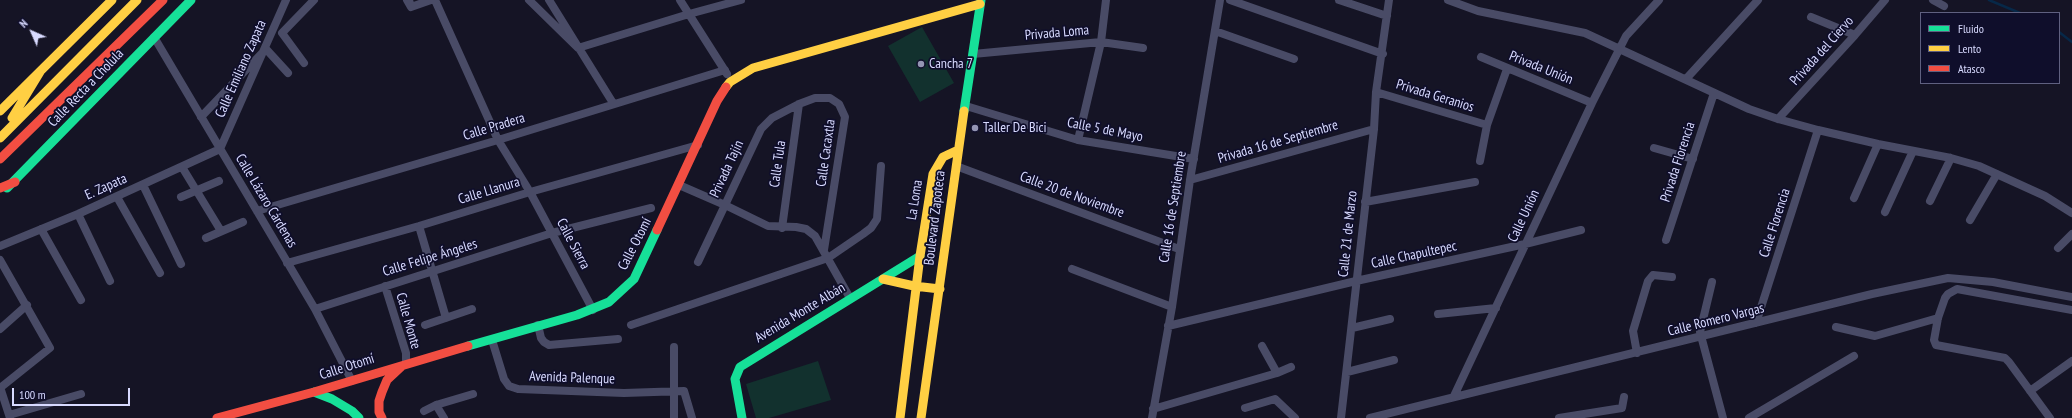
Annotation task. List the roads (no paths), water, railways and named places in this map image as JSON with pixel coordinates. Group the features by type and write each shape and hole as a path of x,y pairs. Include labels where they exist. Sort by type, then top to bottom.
{"street":[{"path":"0,111 112,0"},
{"name":"Calle Recta a Cholula","path":"0,138 137,0"},
{"name":"Calle Recta a Cholula","path":"0,159 163,0"},
{"name":"Calle Recta a Cholula","path":"0,194 15,182 154,37 192,0"},
{"name":"Calle Emiliano Zapata","path":"220,149 286,0"},
{"path":"304,63 282,33 314,0"},
{"path":"409,2 431,0"},
{"name":"Calle Sierra","path":"435,0 498,140 530,192 593,310"},
{"path":"529,0 578,48"},
{"path":"549,0 613,103"},
{"path":"680,0 725,70 730,82"},
{"path":"578,48 741,0"},
{"path":"1078,140 1101,42 1106,0"},
{"name":"Calle 16 de Septiembre","path":"1152,418 1172,307 1179,249 1220,0"},
{"path":"1230,0 1383,54"},
{"path":"1339,0 1387,16"},
{"name":"Calle 21 de Marzo","path":"1341,418 1374,129 1376,92 1383,54 1389,0"},
{"path":"1448,0 1463,2 1478,11 1585,33 1620,48 1749,110 1818,130 1878,144 1951,158 1996,174 2045,196 2072,213"},
{"name":"Calle Unión","path":"1454,396 1592,103 1620,48 1630,30 1658,0"},
{"path":"1686,79 1758,0"},
{"name":"Privada del Ciervo","path":"1778,119 1885,0"},
{"path":"1933,0 1944,6"},
{"path":"958,150 981,2"},
{"name":"Calle Otomí","path":"217,418 314,392 406,362 492,340 538,325 593,310 609,302 624,290 634,279 698,145 717,101 730,82 753,68 981,2"},
{"path":"1811,17 1855,35"},
{"path":"1215,31 1294,59"},
{"name":"Calle Lázaro Cárdenas","path":"154,37 315,309 352,380"},
{"name":"Privada Loma","path":"973,54 1101,42 1143,48"},
{"path":"201,117 264,51 288,73"},
{"name":"Privada Unión","path":"1481,57 1592,103"},
{"path":"1480,161 1487,125 1507,69"},
{"name":"Calle Pradera","path":"257,211 498,140 613,103 725,70"},
{"path":"0,138 40,72"},
{"name":"Privada Geranios","path":"1376,92 1487,125"},
{"name":"Privada Florencia","path":"1666,240 1714,93"},
{"name":"Calle Cacaxtla","path":"799,104 815,98 830,98 839,104 845,117 826,254"},
{"name":"Privada Tajín","path":"698,262 761,129 772,118 799,104"},
{"name":"Calle Tula","path":"782,228 799,104"},
{"name":"Calle 5 de Mayo","path":"966,106 1078,140 1194,159"},
{"name":"Privada 16 de Septiembre","path":"1190,180 1374,129"},
{"name":"Calle Florencia","path":"1756,323 1818,130"},
{"path":"1854,198 1878,144"},
{"name":"Calle Llanura","path":"287,262 419,226 530,192 698,145"},
{"path":"1654,148 1693,159"},
{"name":"E. Zapata","path":"0,246 117,197 220,149"},
{"name":"Boulevard Zapoteca","path":"913,403 940,289 958,150"},
{"name":"La Loma","path":"900,418 913,403 917,286 920,256 934,174 943,157 958,150"},
{"path":"1885,212 1913,151"},
{"path":"1930,201 1951,158"},
{"path":"631,325 826,254 863,234 871,228 877,219 881,166"},
{"name":"Calle 20 de Noviembre","path":"956,166 1179,249"},
{"path":"182,167 221,231"},
{"path":"1970,220 1996,174"},
{"path":"181,197 219,181"},
{"path":"0,188 15,182"},
{"path":"1365,202 1475,182"},
{"path":"144,185 181,264"},
{"path":"679,185 768,226 782,228 796,227 806,229 815,236 850,298"},
{"path":"117,197 160,273"},
{"name":"Calle Felipe Ángeles","path":"315,309 552,233 651,208"},
{"path":"78,214 110,281"},
{"path":"206,238 243,222"},
{"path":"419,226 446,318"},
{"path":"41,229 81,300"},
{"name":"Calle Chapultepec","path":"1168,326 1356,281 1525,244 1581,230"},
{"path":"2058,248 2072,234"},
{"name":"Avenida Monte Albán","path":"742,418 734,379 740,367 920,256"},
{"path":"0,260 27,305 50,348 0,388 9,417 81,394"},
{"path":"1072,269 1172,307"},
{"path":"1638,353 1633,331 1648,281 1653,275 1672,277"},
{"path":"883,278 917,286 940,289"},
{"name":"Calle Romero Vargas","path":"1370,418 1454,396 1948,278 1993,282 2072,297"},
{"path":"1712,282 1700,326 1701,337 1724,418"},
{"name":"Calle Monte","path":"385,286 406,353 406,362"},
{"path":"2050,418 2010,362 2004,358 1936,345 1934,340 1938,318 1948,294 1957,289 2072,310"},
{"path":"0,329 27,305"},
{"path":"1438,314 1496,308"},
{"path":"425,325 472,309"},
{"path":"1836,327 1875,336 1938,318"},
{"path":"1352,328 1390,319"},
{"path":"538,325 541,338 549,345 618,339"},
{"name":"Avenida Palenque","path":"492,340 504,379 509,386 518,389 624,394 674,392 684,390 692,418"},
{"path":"1262,346 1277,373"},
{"path":"674,348 674,418"},
{"path":"1749,418 1854,356"},
{"path":"1347,372 1394,360"},
{"path":"2030,391 2072,361"},
{"path":"382,418 379,412 379,401 387,380 406,362"},
{"path":"1153,409 1290,368"},
{"path":"314,392 332,399 352,411 359,418"},
{"path":"424,411 436,405 473,394"},
{"path":"1559,418 1622,408 1624,397"},
{"path":"1245,408 1273,399 1279,401 1295,418"},
{"path":"913,403 921,418"},
{"path":"436,405 444,418"}],"waterway":[{"path":"1989,0 2018,12"},
{"path":"2060,33 2072,42"}],"place":[{"name":"Cancha 7","path":"921,64"},
{"name":"Taller De Bici","path":"975,128"}]}
